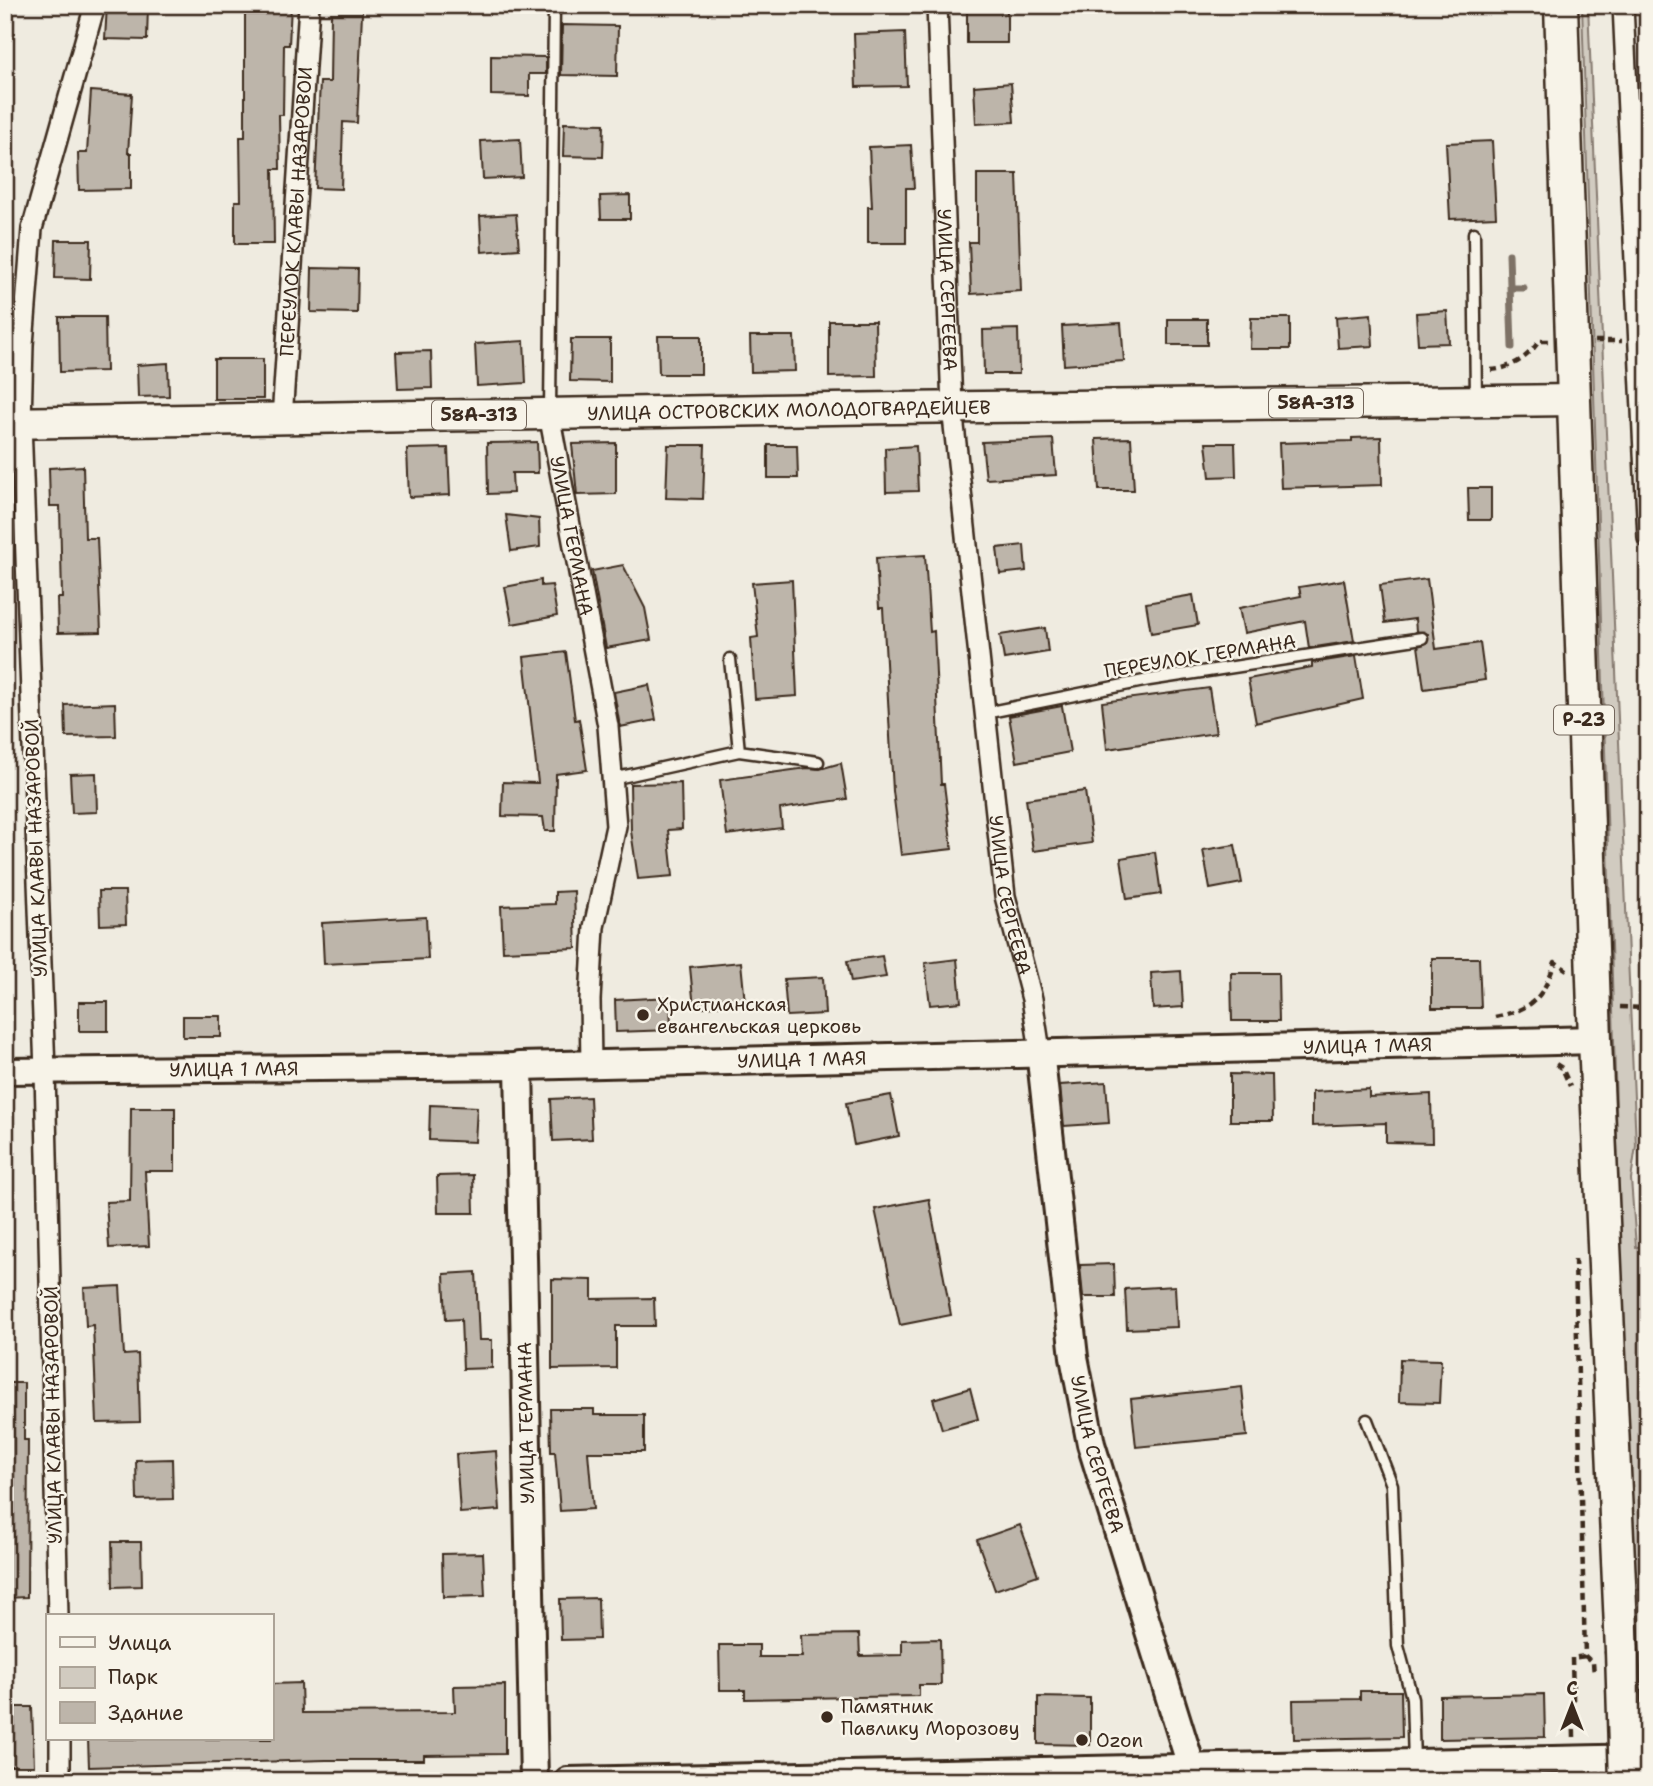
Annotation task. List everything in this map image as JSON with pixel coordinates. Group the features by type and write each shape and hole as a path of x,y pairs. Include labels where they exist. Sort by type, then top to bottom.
{"highway":[{"name":"Р-23","path":"1561,5 1595,1040 1626,1781"}],"main road":[{"name":"УЛИЦА ОСТРОВСКИХ МОЛОДОГВАРДЕЙЦЕВ","path":"13,423 952,407 1573,400"},
{"name":"УЛИЦА 1 МАЯ","path":"519,1066 1040,1051 1595,1040"},
{"name":"УЛИЦА СЕРГЕЕВА","path":"1040,1051 1074,1357 1091,1444 1191,1766"},
{"name":"УЛИЦА ГЕРМАНА","path":"519,1066 534,1781"},
{"path":"569,1781 1648,1758"}],"street":[{"name":"УЛИЦА КЛАВЫ НАЗАРОВОЙ","path":"58,1614 45,1071 13,423 33,229 95,5"},
{"name":"ПЕРЕУЛОК КЛАВЫ НАЗАРОВОЙ","path":"282,419 309,5"},
{"name":"УЛИЦА СЕРГЕЕВА","path":"937,5 952,407 1005,895 1032,999 1040,1051"},
{"path":"1623,5 1645,379 1648,538"},
{"name":"УЛИЦА ГЕРМАНА","path":"550,414 608,726 616,826 594,927 590,1000 592,1064"},
{"name":"УЛИЦА 1 МАЯ","path":"5,1071 519,1066"},
{"path":"60,1740 60,1781"}],"lane":[{"name":"УЛИЦА ГЕРМАНА","path":"550,414 554,5"},
{"path":"1474,233 1476,402"},
{"name":"ПЕРЕУЛОК ГЕРМАНА","path":"985,713 1149,680 1422,638"},
{"path":"730,659 739,751"},
{"path":"612,779 739,751 818,762"},
{"path":"1367,1420 1392,1485 1398,1646 1412,1698 1414,1762"}],"path":[{"path":"1491,1017 1514,1013 1544,994 1555,962 1622,1009 1648,1008"},
{"path":"1553,1062 1562,1068 1571,1090"},
{"path":"1575,1256 1586,1656 1593,1663 1594,1675"},
{"path":"1574,1759 1572,1658 1586,1656"}],"green space":[{"path":"1582,5 1588,5 1636,1146 1631,1179 1636,1247 1648,1246 1648,1355 1643,1361 1647,1580 1645,1588 1631,1592"}],"building":[{"path":"107,5 148,5 147,40 105,39"},
{"path":"245,5 291,5 289,45 284,45 283,115 279,115 280,169 273,169 274,244 235,244 235,201 241,201 240,137 245,137"},
{"path":"967,10 1007,11 1007,43 967,43"},
{"path":"331,13 362,13 357,123 343,122 341,189 315,188 320,82 330,82"},
{"path":"562,25 618,26 617,76 561,75"},
{"path":"905,32 907,86 856,87 854,34"},
{"path":"491,56 546,57 546,74 529,74 529,96 491,95"},
{"path":"1011,83 1014,122 976,124 974,86"},
{"path":"91,91 132,94 128,153 131,153 131,189 79,190 78,153 87,153"},
{"path":"564,123 604,124 603,157 563,156"},
{"path":"520,139 522,177 483,179 481,141"},
{"path":"1492,141 1496,217 1450,219 1446,143"},
{"path":"911,145 914,188 906,188 906,243 868,243 868,207 872,207 869,147"},
{"path":"977,174 1017,174 1021,291 971,294 969,242 977,242"},
{"path":"630,195 630,219 601,219 600,196"},
{"path":"516,214 519,249 482,252 480,216"},
{"path":"56,240 91,240 90,279 55,278"},
{"path":"312,268 358,269 357,313 311,312"},
{"path":"1447,311 1449,343 1418,344 1416,313"},
{"path":"1371,314 1373,346 1338,348 1336,317"},
{"path":"59,317 105,317 106,371 60,372"},
{"path":"1251,318 1290,318 1290,349 1250,349"},
{"path":"1168,319 1207,319 1207,345 1168,345"},
{"path":"829,321 875,321 876,376 829,377"},
{"path":"1121,323 1124,361 1064,365 1062,326"},
{"path":"1018,329 1019,374 984,374 983,330"},
{"path":"658,336 701,336 701,374 659,374"},
{"path":"750,336 794,336 795,371 751,372"},
{"path":"571,339 610,339 610,382 570,381"},
{"path":"524,341 526,383 477,386 475,344"},
{"path":"431,351 432,388 398,389 396,352"},
{"path":"214,359 263,359 263,399 214,399"},
{"path":"168,363 169,396 138,397 137,365"},
{"path":"1381,437 1382,485 1281,488 1279,443 1352,441 1352,438"},
{"path":"1131,438 1134,490 1099,490 1096,439"},
{"path":"1053,439 1056,475 986,479 982,442"},
{"path":"537,442 538,473 512,473 513,493 488,494 487,443"},
{"path":"616,443 616,494 577,495 572,444"},
{"path":"1206,443 1235,443 1236,476 1210,477"},
{"path":"668,445 705,445 703,499 666,498"},
{"path":"768,445 797,445 798,478 768,478"},
{"path":"916,446 918,491 886,492 885,448"},
{"path":"448,448 450,495 409,497 407,449"},
{"path":"83,466 85,538 97,538 101,632 58,633 57,598 62,598 60,506 50,506 49,468"},
{"path":"1468,488 1491,488 1491,520 1469,520"},
{"path":"506,515 539,519 540,547 511,551"},
{"path":"1024,545 1026,571 1000,574 997,548"},
{"path":"925,555 930,632 934,631 941,784 944,784 952,849 901,855 893,791 883,608 879,608 876,558"},
{"path":"623,565 645,608 651,640 606,648 592,571"},
{"path":"1427,579 1436,649 1480,643 1485,680 1424,689 1418,646 1427,643 1428,634 1416,631 1415,619 1385,623 1380,585"},
{"path":"541,580 541,586 552,585 557,616 512,624 505,587"},
{"path":"792,580 797,696 755,699 751,638 758,637 752,583"},
{"path":"1344,580 1354,641 1309,648 1305,621 1244,633 1239,608 1301,596 1299,587"},
{"path":"1193,595 1198,625 1151,633 1146,603"},
{"path":"1045,628 1048,652 1004,659 1000,635"},
{"path":"566,652 575,720 579,719 587,770 556,774 555,831 545,831 543,817 502,816 503,782 538,783 524,657"},
{"path":"1356,656 1363,699 1256,723 1248,679 1312,667 1312,663"},
{"path":"649,685 656,720 620,727 614,692"},
{"path":"1209,688 1216,733 1107,749 1102,702"},
{"path":"115,703 116,736 66,737 65,705"},
{"path":"1062,706 1070,752 1017,762 1009,716"},
{"path":"841,763 847,799 780,809 782,828 727,835 720,780 807,768 820,769"},
{"path":"96,773 97,812 72,813 70,774"},
{"path":"681,783 682,829 668,830 673,876 638,879 631,831 630,784"},
{"path":"1085,791 1092,843 1033,851 1026,799"},
{"path":"1235,845 1242,883 1210,889 1203,850"},
{"path":"1155,852 1161,894 1127,899 1121,858"},
{"path":"99,891 125,891 126,924 100,925"},
{"path":"574,891 576,948 503,951 501,906 555,904 555,892"},
{"path":"426,917 428,959 324,964 322,923"},
{"path":"882,956 886,977 851,982 847,961"},
{"path":"1432,958 1479,958 1481,1008 1432,1008"},
{"path":"957,959 961,1002 930,1005 925,963"},
{"path":"741,962 745,1003 694,1008 690,967"},
{"path":"1181,971 1183,1007 1153,1009 1151,973"},
{"path":"1231,973 1278,973 1279,1021 1232,1021"},
{"path":"823,977 825,1014 787,1016 784,979"},
{"name":"Христианская евангельская церковь","path":"670,997 671,1030 616,1032 615,1000"},
{"path":"79,1002 108,1002 108,1031 79,1031"},
{"path":"183,1016 221,1016 221,1037 183,1037"},
{"path":"1230,1074 1272,1075 1273,1121 1230,1121"},
{"path":"1106,1082 1109,1123 1064,1126 1060,1085"},
{"path":"1369,1089 1369,1097 1431,1094 1432,1143 1386,1142 1386,1123 1312,1126 1312,1092"},
{"path":"891,1095 899,1136 854,1145 846,1103"},
{"path":"590,1097 592,1139 553,1141 551,1099"},
{"path":"430,1105 477,1107 475,1142 429,1140"},
{"path":"131,1108 175,1108 175,1171 145,1171 149,1246 109,1248 106,1202 130,1201"},
{"path":"473,1175 474,1213 438,1213 437,1176"},
{"path":"929,1199 951,1315 900,1325 875,1209"},
{"path":"1114,1264 1115,1297 1083,1297 1080,1265"},
{"path":"476,1272 479,1340 492,1340 492,1368 463,1369 461,1319 446,1320 444,1274"},
{"path":"552,1279 592,1280 592,1299 654,1298 655,1326 616,1326 616,1368 552,1369"},
{"path":"120,1286 124,1355 138,1354 140,1422 97,1423 93,1325 86,1326 84,1288"},
{"path":"1175,1286 1177,1327 1127,1329 1125,1289"},
{"path":"1400,1359 1441,1360 1439,1403 1399,1402"},
{"path":"5,1383 24,1383 24,1440 28,1440 27,1597 5,1598"},
{"path":"1242,1387 1247,1436 1136,1447 1131,1399"},
{"path":"970,1388 978,1419 942,1429 933,1399"},
{"path":"550,1409 594,1409 594,1415 644,1415 644,1452 588,1452 593,1509 560,1511 555,1452 551,1452"},
{"path":"496,1451 500,1510 460,1513 456,1454"},
{"path":"172,1459 173,1499 137,1500 136,1460"},
{"path":"1020,1525 1038,1575 995,1590 977,1540"},
{"path":"112,1542 141,1542 142,1586 113,1587"},
{"path":"483,1553 485,1596 443,1597 442,1554"},
{"path":"598,1598 599,1639 561,1640 560,1599"},
{"path":"859,1634 860,1656 902,1655 902,1640 940,1639 941,1685 919,1685 919,1696 745,1699 745,1690 720,1690 719,1645 759,1645 759,1657 802,1657 801,1635"},
{"path":"301,1683 302,1713 455,1712 454,1686 505,1685 505,1754 424,1755 424,1760 89,1767 88,1740 273,1740 273,1684"},
{"path":"1360,1691 1401,1691 1402,1737 1294,1739 1293,1700 1360,1699"},
{"path":"1544,1694 1545,1737 1440,1739 1440,1696"},
{"path":"1038,1697 1090,1698 1090,1745 1038,1744"},
{"path":"5,1707 32,1707 34,1766 5,1766"}],"waterway":[{"path":"1509,254 1512,347"},
{"path":"1510,288 1524,288"}],"place":[{"name":"Христианская евангельская церковь","path":"643,1015"},
{"name":"Памятник Павлику Морозову","path":"827,1717"},
{"name":"Ozon","path":"1082,1740"}]}
